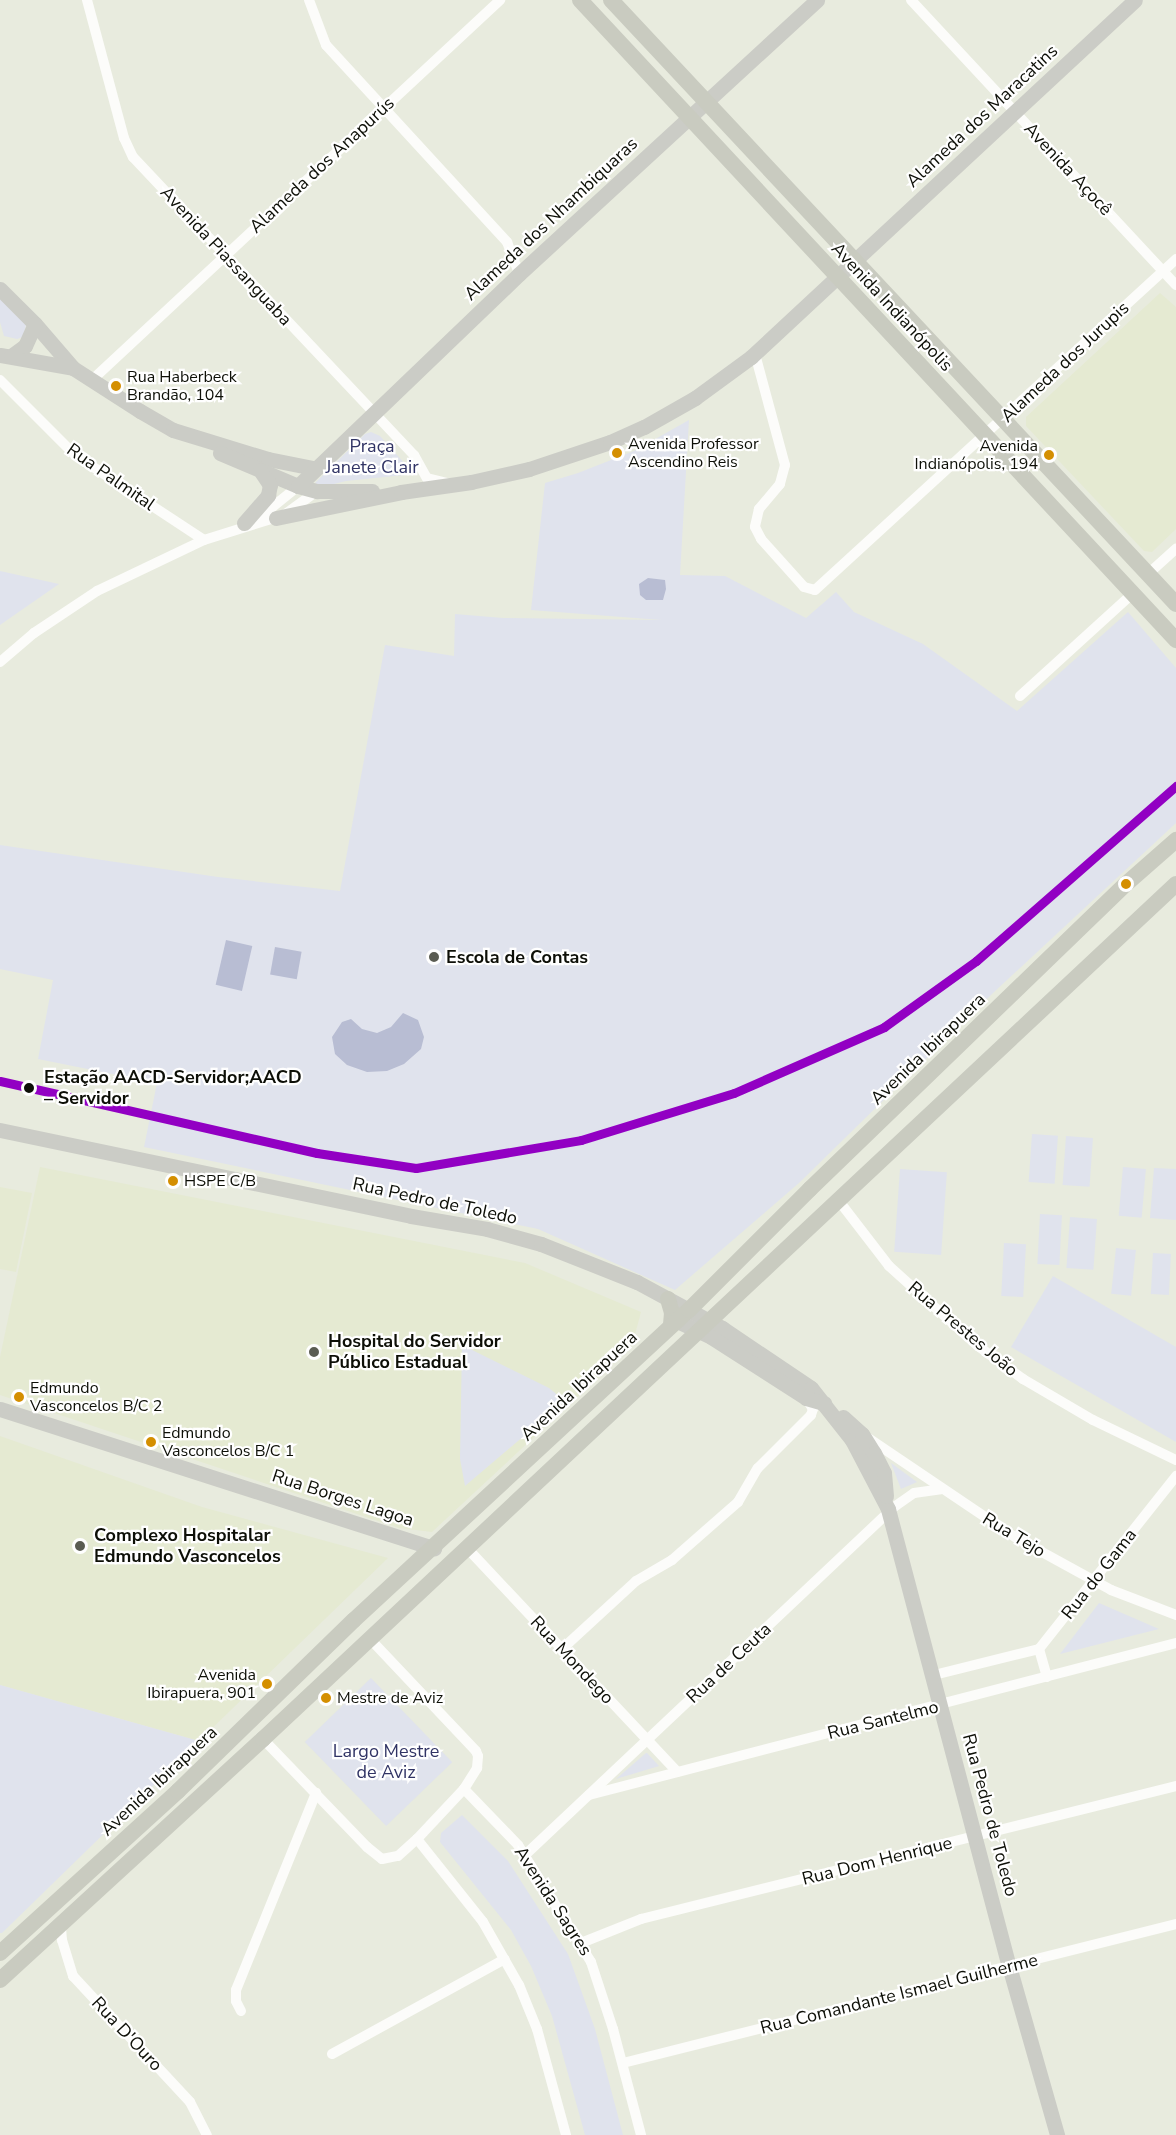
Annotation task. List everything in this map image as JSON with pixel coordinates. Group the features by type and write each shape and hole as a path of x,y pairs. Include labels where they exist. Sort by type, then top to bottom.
{"main road":[{"name":"Avenida Indianópolis","path":"580,0 1176,640"},
{"name":"Avenida Indianópolis","path":"611,0 1176,604"},
{"name":"Avenida Ibirapuera","path":"0,1953 178,1791 354,1620 679,1319 810,1189 1126,884 1176,840"},
{"path":"0,1980 61,1927 263,1739 1176,884"},
{"path":"668,1299 672,1313 679,1319"},
{"path":"429,1583 437,1563 434,1548"}],"street":[{"name":"Avenida Piassanguaba","path":"87,0 130,151 225,256 414,455 427,478"},
{"path":"309,0 326,45 507,242 519,274"},
{"name":"Alameda dos Anapurús","path":"92,380 500,0"},
{"name":"Alameda dos Nhambiquaras","path":"225,533 270,508 298,486 313,468 519,274 817,0"},
{"name":"Avenida Açocê","path":"911,0 1176,285"},
{"name":"Alameda dos Maracatins","path":"855,260 1135,0"},
{"name":"Alameda dos Jurupis","path":"754,354 784,465 780,484 759,509 755,527 761,539 804,587 811,590 821,586 1176,259"},
{"path":"0,662 29,636 97,591 204,540 276,518 529,469 627,435 695,398 754,354 855,260"},
{"path":"0,289 35,324 73,368 173,430 282,463 313,468"},
{"path":"5,356 24,346 35,324"},
{"path":"5,356 73,368"},
{"name":"Rua Palmital","path":"0,380 75,455 204,540"},
{"path":"206,441 203,445 298,486 317,491 408,491 427,478 454,484"},
{"path":"244,523 268,495 270,485 260,470"},
{"path":"276,518 299,506 317,491"},
{"path":"1148,574 1176,549"},
{"path":"1020,696 1132,594"},
{"name":"Rua Pedro de Toledo","path":"0,1130 411,1216 487,1229 578,1257 637,1282 668,1299"},
{"name":"Rua Prestes João","path":"839,1201 889,1266 978,1346 1023,1379 1092,1420 1176,1460"},
{"name":"Rua Pedro de Toledo","path":"679,1319 704,1326 811,1388 857,1437 884,1473 888,1508 934,1675 1009,1966 1057,2135"},
{"name":"Rua Pedro de Toledo","path":"704,1326 806,1398 823,1403"},
{"path":"562,1649 636,1581 672,1560 738,1502 758,1468 811,1415 813,1409 806,1398"},
{"name":"Rua Borges Lagoa","path":"0,1409 434,1548"},
{"name":"Rua Tejo","path":"811,1415 825,1418 1018,1539 1094,1581 1147,1606 1176,1615"},
{"name":"Rua do Gama","path":"1040,1649 1176,1476"},
{"name":"Rua de Ceuta","path":"525,1855 888,1508 914,1493 941,1489"},
{"name":"Rua Mondego","path":"467,1548 677,1772"},
{"path":"263,1739 367,1847 382,1859 398,1856 417,1839 464,1789 477,1768 476,1751 369,1638"},
{"name":"Rua Santelmo","path":"589,1795 942,1706 1176,1643"},
{"path":"934,1675 1040,1649 1047,1677"},
{"name":"Rua Dom Henrique","path":"581,1942 641,1919 1176,1786"},
{"name":"Avenida Sagres","path":"464,1789 525,1855 581,1942 591,1962 641,2135"},
{"path":"241,2011 236,2001 236,1989 316,1793"},
{"path":"417,1839 483,1922 505,1959 533,2016 566,2135"},
{"name":"Rua Comandante Ismael Guilherme","path":"622,2063 1176,1924"},
{"name":"Rua D'Ouro","path":"61,1927 62,1940 73,1976 190,2102 207,2135"},
{"path":"332,2054 505,1959"}],"shaded area":[{"path":"1160,293 1176,307 1176,529 1152,552 1144,551 1026,426 1026,417"},
{"name":"Hospital do Servidor Público Estadual","path":"40,1167 525,1263 641,1312 632,1346 432,1532 399,1528 0,1395 0,1357"},
{"path":"0,1187 32,1193 16,1272 0,1269"},
{"path":"0,1436 202,1507 388,1558 199,1741 0,1685"}],"green space":[{"path":"0,298 27,321 23,337 17,339 4,336 0,322"},
{"path":"689,420 680,575 725,576 806,618 836,592 854,612 923,644 1017,711 1128,612 1176,668 1176,823 993,993 799,1183 675,1290 538,1229 144,1147 157,1083 38,1059 53,980 0,969 0,845 218,877 340,891 385,645 454,656 455,614 503,618 661,620 531,610 545,483 634,451"},
{"name":"Praça Janete Clair","path":"371,432 380,436 414,474 346,481 322,487 315,483 365,434"},
{"path":"0,571 59,584 0,625"},
{"path":"1032,1134 1058,1136 1055,1184 1029,1182"},
{"path":"1066,1136 1093,1138 1090,1187 1063,1185"},
{"path":"1123,1167 1146,1169 1142,1218 1119,1216"},
{"path":"1154,1168 1176,1169 1176,1220 1150,1218"},
{"path":"900,1169 947,1172 941,1255 894,1252"},
{"path":"1040,1214 1062,1215 1059,1265 1037,1264"},
{"path":"1070,1217 1097,1219 1093,1270 1066,1268"},
{"path":"1004,1243 1026,1244 1023,1297 1001,1296"},
{"path":"1116,1248 1136,1250 1131,1296 1111,1294"},
{"path":"1153,1253 1171,1254 1169,1295 1151,1294"},
{"path":"1053,1276 1176,1347 1176,1442 1011,1347"},
{"path":"462,1345 549,1388 565,1401 465,1486 460,1459"},
{"path":"891,1463 917,1482 901,1489"},
{"path":"1099,1603 1159,1629 1060,1654"},
{"name":"Largo Mestre de Aviz","path":"371,1678 452,1762 386,1826 305,1742"},
{"path":"0,1685 199,1741 2,1933 0,1933"},
{"path":"646,1753 659,1766 616,1779"},
{"path":"462,1815 508,1861 568,1954 595,2029 623,2135 585,2135 552,2016 531,1966 511,1930 440,1842 441,1833"}],"water":[{"path":"648,578 665,580 666,589 663,600 646,600 640,595 639,584"},
{"path":"226,940 252,946 242,991 216,985"},
{"path":"275,947 302,952 297,979 270,975"},
{"path":"403,1013 418,1020 424,1037 421,1049 404,1064 387,1071 367,1072 347,1065 335,1054 332,1037 342,1022 351,1019 362,1029 377,1033 391,1027"}],"transit line":[{"path":"0,1081 317,1153 416,1168 581,1140 734,1093 884,1027 976,961 1176,786"}],"place":[{"name":"Rua Haberbeck Brandão, 104","path":"116,386"},
{"name":"Avenida Professor Ascendino Reis","path":"617,453"},
{"name":"Avenida Indianópolis, 194","path":"1049,455"},
{"name":"Escola de Contas","path":"434,957"},
{"name":"Estação AACD-Servidor;AACD – Servidor","path":"29,1088"},
{"name":"HSPE C/B","path":"173,1181"},
{"name":"Hospital do Servidor Público Estadual","path":"314,1352"},
{"name":"Edmundo Vasconcelos B/C 2","path":"19,1397"},
{"name":"Edmundo Vasconcelos B/C 1","path":"151,1442"},
{"name":"Complexo Hospitalar Edmundo Vasconcelos","path":"80,1546"},
{"name":"Avenida Ibirapuera, 901","path":"267,1684"},
{"name":"Mestre de Aviz","path":"326,1698"}]}
